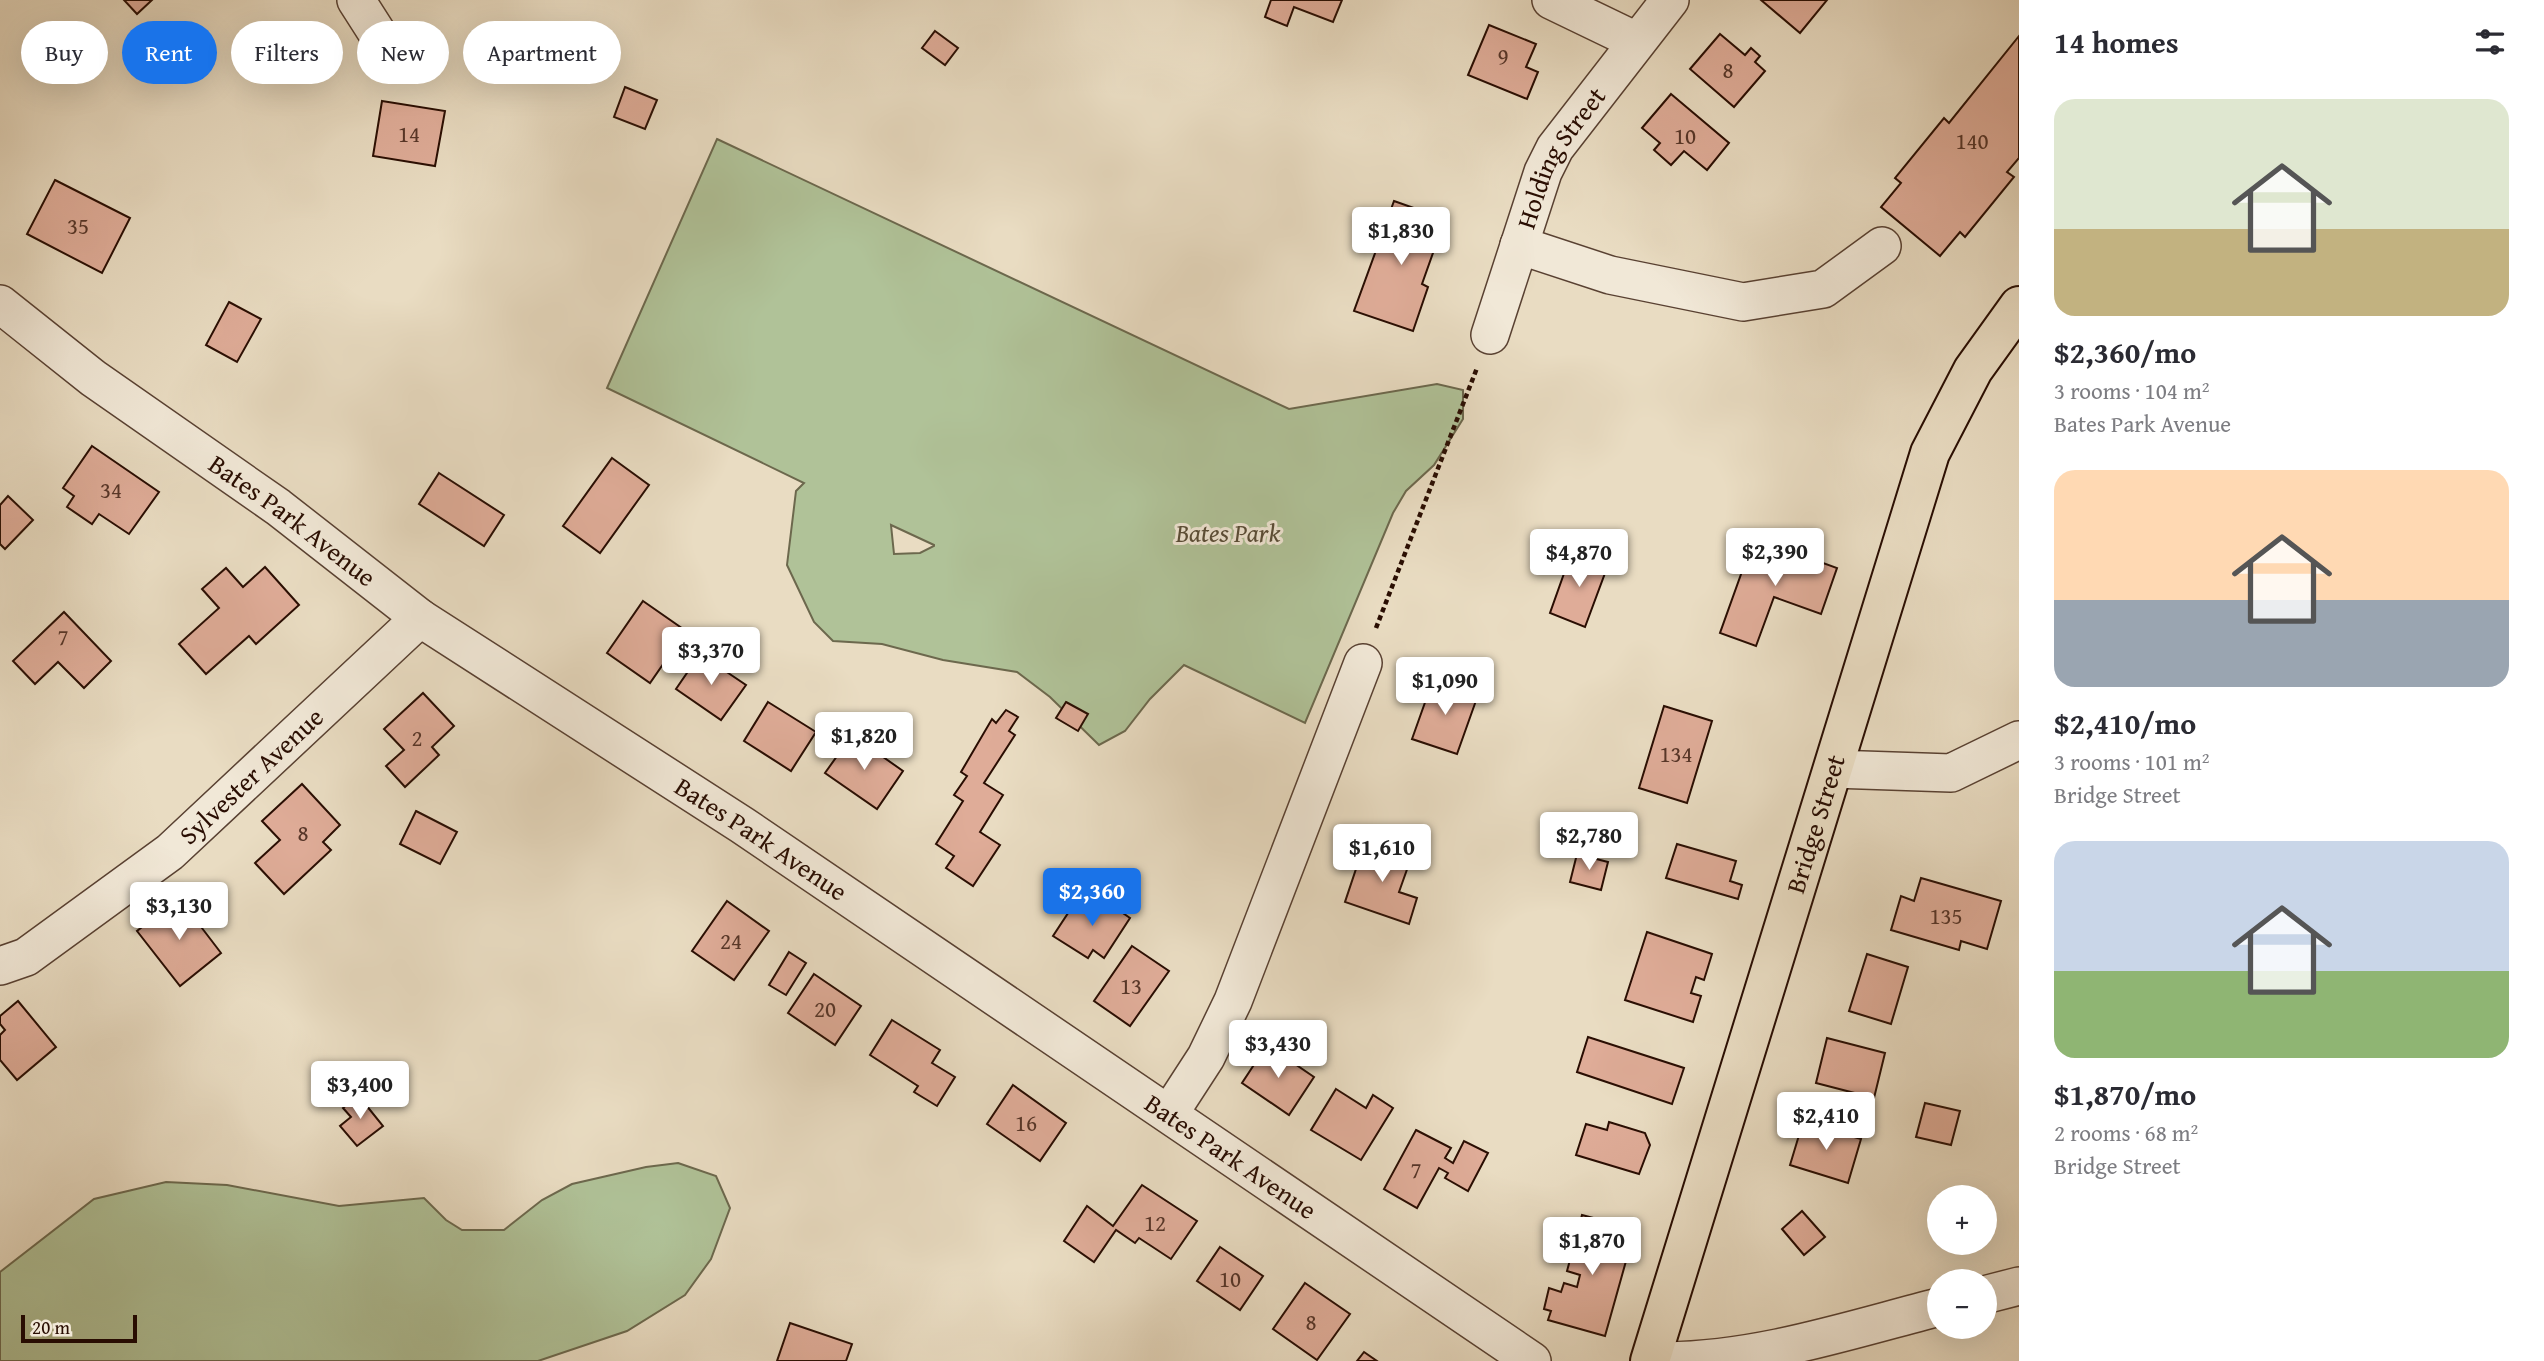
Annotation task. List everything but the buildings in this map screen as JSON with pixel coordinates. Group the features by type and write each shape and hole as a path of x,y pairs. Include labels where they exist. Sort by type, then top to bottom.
{"main road":[{"name":"Bridge Street","path":"1650,1361 1930,453 1973,370 2019,306"}],"street":[{"path":"356,0 369,21"},
{"path":"1551,0 1636,41"},
{"name":"Holding Street","path":"1490,335 1543,172 1556,148 1670,0"},
{"path":"1519,245 1610,275 1744,302 1823,289 1882,246"},
{"name":"Bates Park Avenue","path":"0,304 93,378 278,507 420,618 742,825 1532,1361"},
{"name":"Sylvester Avenue","path":"0,966 26,957 170,852 420,618"},
{"path":"1169,1115 1206,1057 1233,1001 1363,663"},
{"path":"1833,769 1951,773 2019,740"},
{"path":"1997,1292 2019,1286"},
{"path":"1667,1361 1727,1358 1767,1351 1927,1310"}],"path":[{"path":"1363,663 1490,335"}],"green space":[{"name":"Bates Park","path":"717,139 1289,409 1437,384 1463,390 1463,419 1434,465 1406,491 1393,513 1305,723 1184,665 1150,699 1125,731 1099,745 1050,697 1017,672 943,660 882,644 833,641 814,622 787,565 796,491 804,483 607,388","holes":["891,525 934,545 920,553 894,554"]},
{"path":"678,1163 716,1176 730,1208 711,1259 685,1295 627,1331 538,1361 0,1361 0,1272 94,1199 166,1182 227,1185 339,1206 424,1198 446,1220 462,1230 504,1230 542,1200 572,1184 646,1167"}]}
